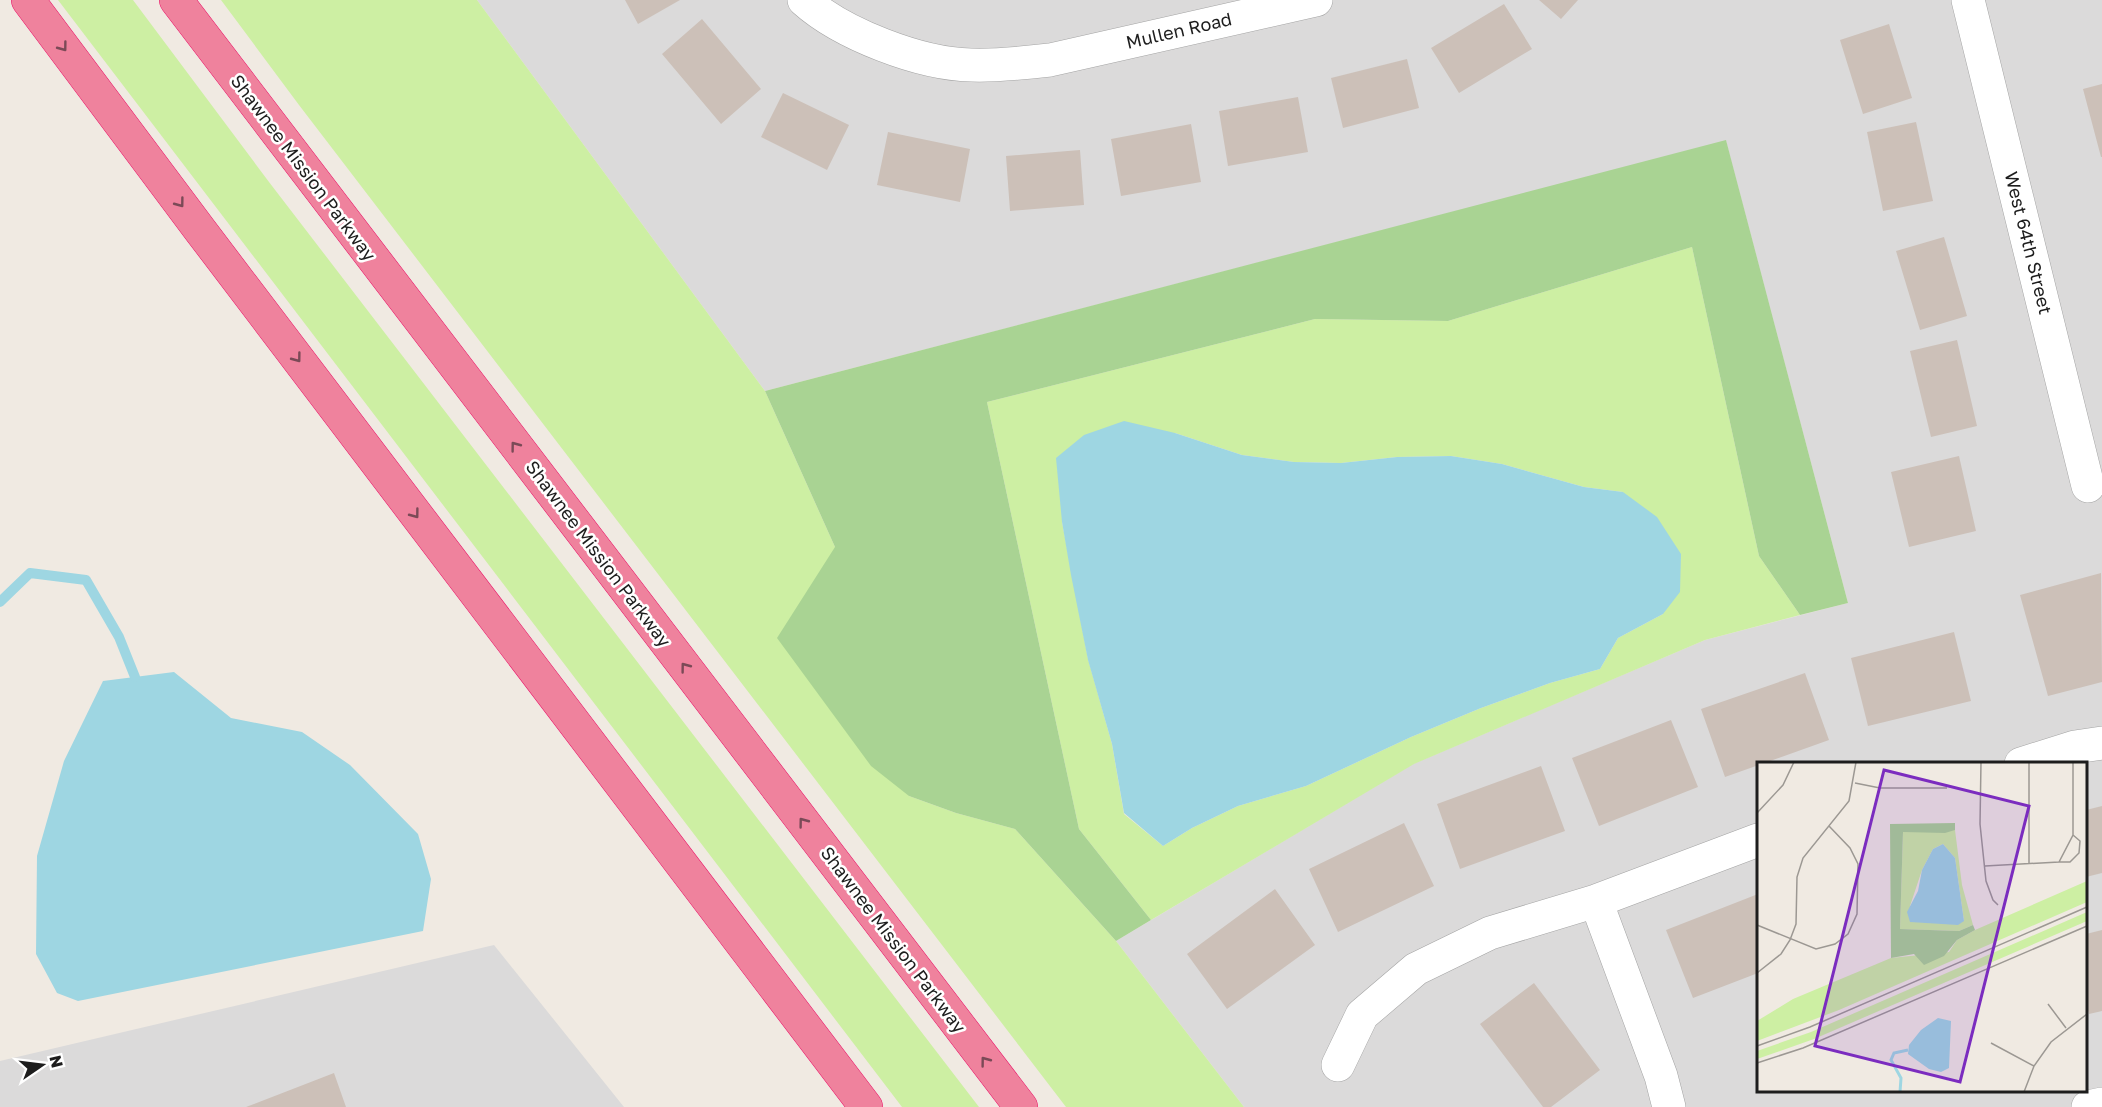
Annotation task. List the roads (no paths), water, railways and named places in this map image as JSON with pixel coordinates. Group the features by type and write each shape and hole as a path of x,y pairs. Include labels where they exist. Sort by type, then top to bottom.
{"highway":[{"path":"28,0 207,240 866,1107"},
{"name":"Shawnee Mission Parkway","path":"176,0 1021,1107"}],"street":[{"name":"Mullen Road","path":"804,0 858,35 913,56 969,65 1019,64 1078,53 1316,0"},
{"name":"West 64th Street","path":"1968,0 2088,486"},
{"path":"2027,762 2075,747 2102,743"},
{"path":"1338,1065 1362,1015 1416,969 1490,933 1596,901 1757,840"},
{"path":"1596,901 1661,1076 1669,1107"},
{"path":"2088,1107 2102,1104"}],"water":[{"path":"1124,421 1175,433 1242,455 1294,462 1341,463 1397,457 1451,456 1502,464 1584,487 1623,492 1657,517 1681,554 1680,592 1663,614 1618,638 1600,669 1550,683 1481,708 1411,737 1306,786 1238,806 1192,828 1163,846 1124,813 1112,744 1088,660 1071,575 1062,522 1056,458 1084,435"},
{"path":"174,672 231,718 302,732 350,765 418,834 431,879 423,931 78,1001 57,993 36,954 37,856 64,761 103,681"}],"waterway":[{"path":"0,602 30,573 86,580 119,637 135,677"}]}
